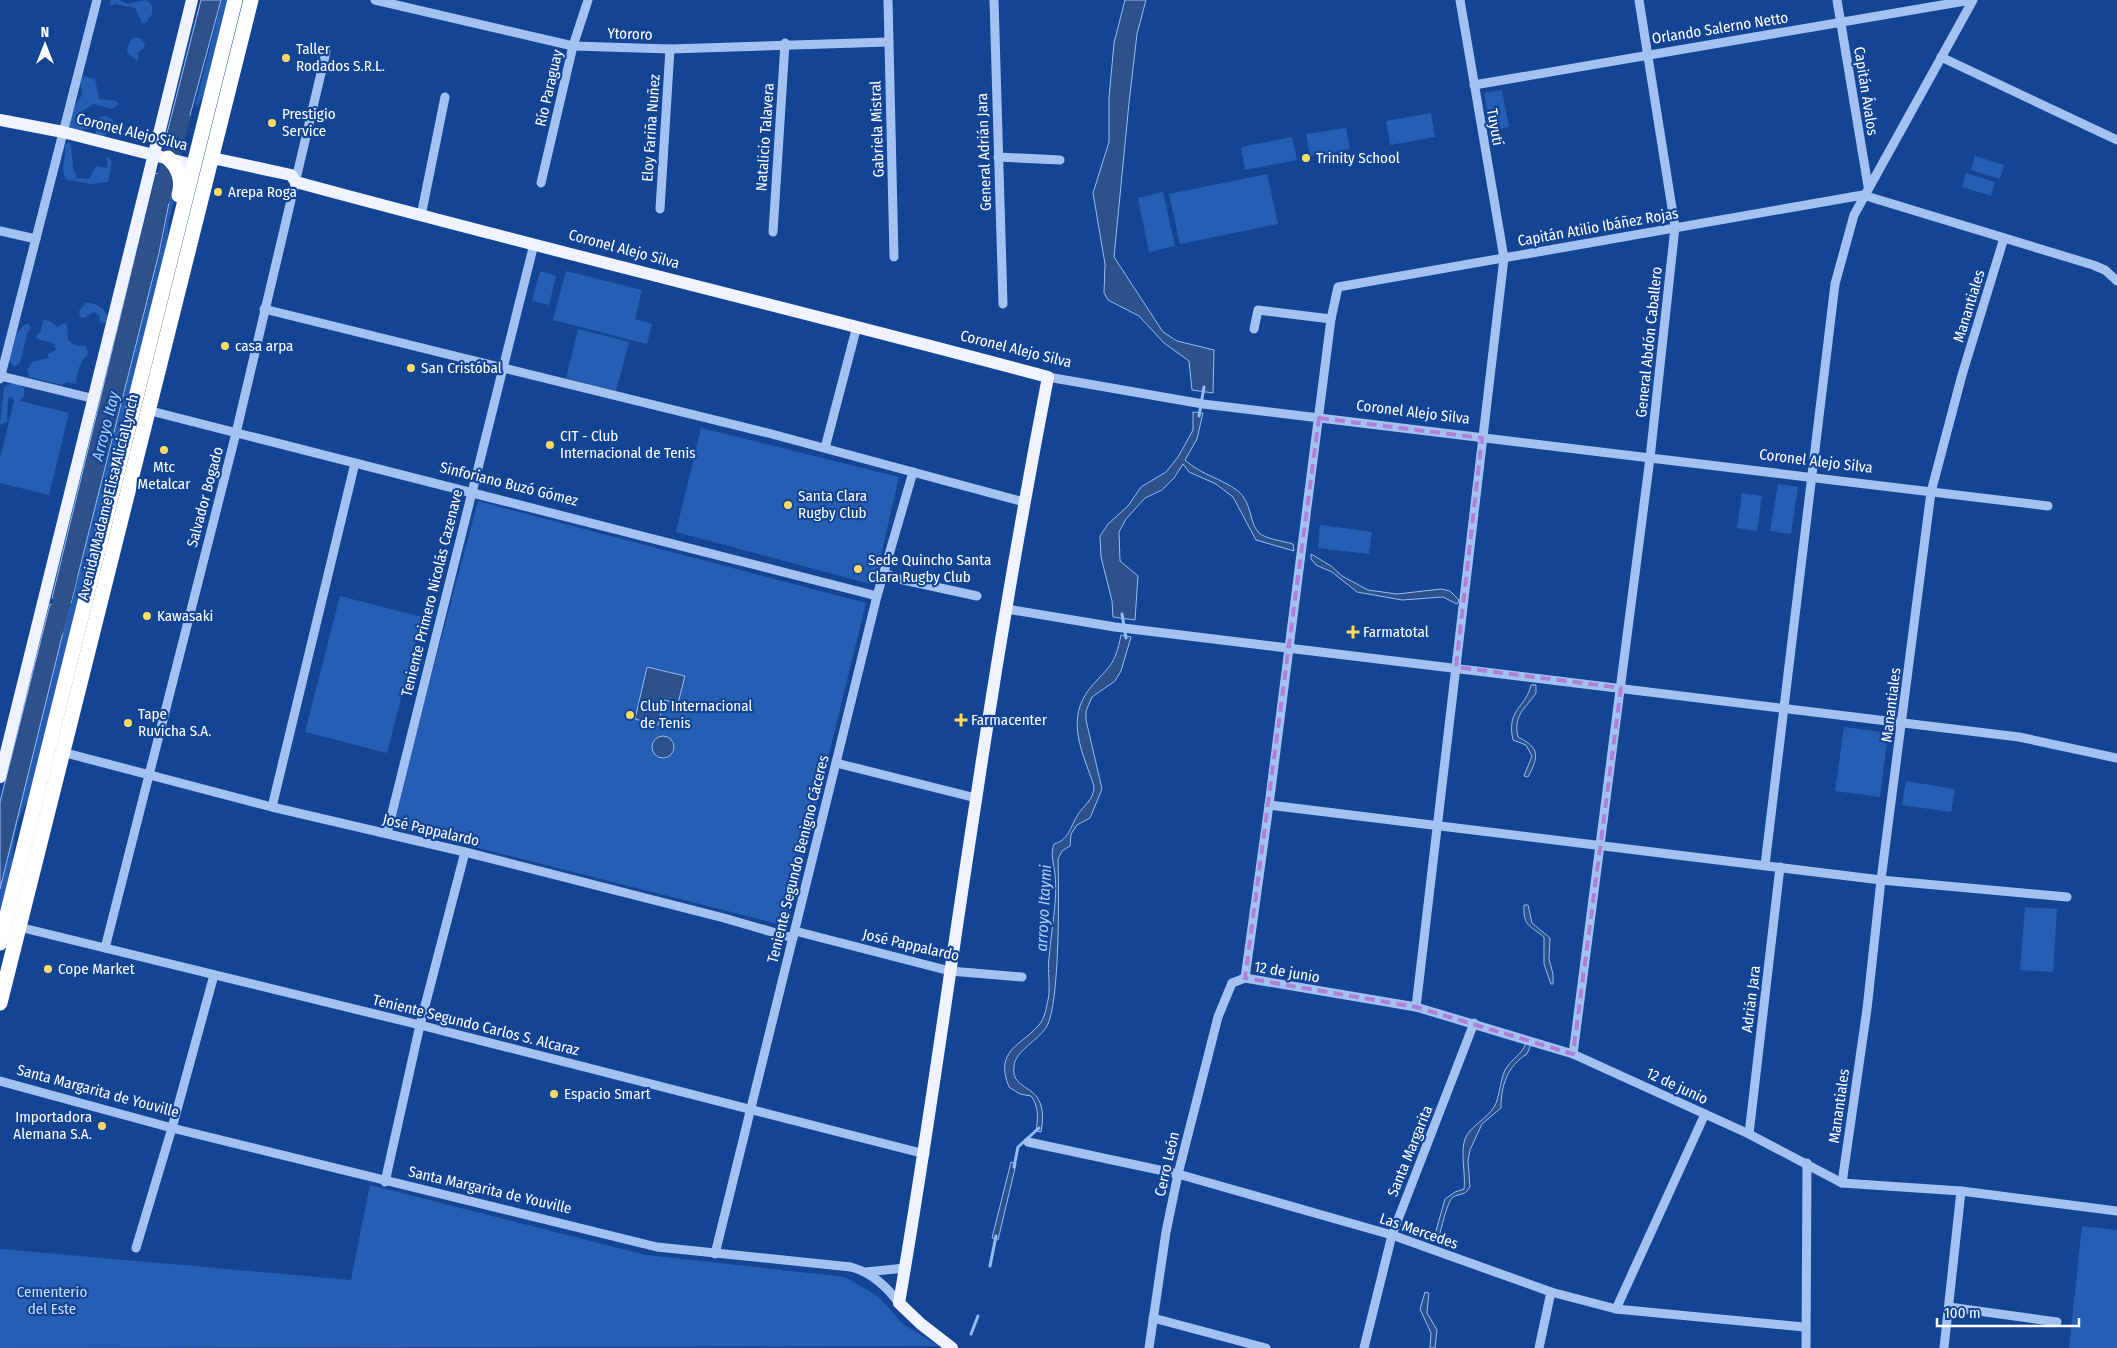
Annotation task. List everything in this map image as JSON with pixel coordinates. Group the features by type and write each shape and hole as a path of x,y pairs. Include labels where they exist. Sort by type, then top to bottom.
{"highway":[{"name":"Avenida Madame Elisa Alicia Lynch","path":"0,1003 62,752 139,408 152,329 173,246 172,161 234,0"},
{"name":"Avenida Madame Elisa Alicia Lynch","path":"0,943 139,408 210,160 251,0"},
{"name":"Coronel Alejo Silva","path":"172,161 210,160"}],"main road":[{"path":"0,777 5,735 95,398 172,161 192,0"},
{"name":"Coronel Alejo Silva","path":"0,120 63,132 172,161"},
{"name":"Coronel Alejo Silva","path":"210,160 217,159 291,175 296,182 421,216 857,326 1048,377"},
{"path":"899,1303 925,1154 976,798 1024,502 1048,377"},
{"name":"Santa Margarita de Youville","path":"899,1303 920,1324 951,1348"}],"street":[{"path":"95,398 0,378 96,0"},
{"name":"Ytororo","path":"375,0 573,46 670,49 785,43 888,42"},
{"name":"Río Paraguay","path":"541,183 573,46 588,0"},
{"name":"Gabriela Mistral","path":"888,0 894,257"},
{"name":"General Adrián Jara","path":"994,0 1003,304"},
{"name":"Tuyutí","path":"1416,1007 1504,258 1460,0"},
{"name":"General Abdón Caballero","path":"1573,1054 1650,458 1675,227 1639,0"},
{"name":"Capitán Ávalos","path":"1837,0 1868,186"},
{"path":"1765,865 1835,284 1854,215 1863,195 1972,0"},
{"name":"Orlando Salerno Netto","path":"1474,84 1972,0"},
{"name":"Natalicio Talavera","path":"773,232 785,43"},
{"name":"Eloy Fariña Nuñez","path":"660,209 670,49"},
{"name":"Salvador Bogado","path":"105,948 236,433 326,52"},
{"path":"1941,58 2117,140"},
{"path":"421,216 445,97"},
{"path":"998,157 1060,160"},
{"path":"1863,195 2093,265 2105,270 2117,281"},
{"name":"Capitán Atilio Ibáñez Rojas","path":"1331,319 1338,287 1863,195"},
{"path":"0,231 36,239"},
{"name":"Manantiales","path":"1842,1183 1867,1009 1881,880 1932,492 1962,375 2004,238"},
{"name":"Teniente Primero Nicolás Cazenave","path":"387,833 534,244"},
{"path":"264,309 825,448 1024,502"},
{"path":"1245,978 1331,319 1258,310 1254,329"},
{"path":"825,448 857,326"},
{"name":"Coronel Alejo Silva","path":"1048,377 1203,404 2048,506"},
{"name":"Sinforiano Buzó Gómez","path":"139,408 877,596"},
{"path":"272,807 356,463"},
{"name":"Teniente Segundo Benigno Cáceres","path":"715,1254 877,596 913,472"},
{"path":"884,573 899,579 978,596"},
{"path":"1007,609 1137,630 1456,667 2019,737 2117,758"},
{"name":"José Pappalardo","path":"62,752 272,807 465,852 794,935 950,971 1022,976"},
{"path":"836,763 976,798"},
{"path":"1269,805 1881,880 2067,897"},
{"path":"384,1182 420,1026 465,852"},
{"name":"Adrián Jara","path":"1749,1134 1780,867"},
{"name":"Teniente Segundo Carlos S. Alcaraz","path":"19,927 925,1154"},
{"path":"136,1248 172,1128 214,975"},
{"name":"12 de junio","path":"1228,990 1237,980 1245,978 1416,1007 1573,1054 1749,1134 1842,1183 1961,1191 2117,1211"},
{"name":"Cerro León","path":"1148,1348 1166,1232 1178,1174 1218,1017 1228,990"},
{"name":"Santa Margarita","path":"1364,1348 1392,1235 1474,1023"},
{"name":"Santa Margarita de Youville","path":"0,1081 172,1128 384,1182 559,1222 657,1248 851,1267 866,1272 883,1284 899,1303"},
{"path":"1616,1309 1705,1114"},
{"name":"Las Mercedes","path":"1028,1142 1178,1174 1392,1235 1551,1292 1616,1309 1804,1327"},
{"path":"1806,1348 1804,1327 1807,1163"},
{"path":"1944,1348 1961,1191"},
{"path":"866,1272 905,1268"},
{"path":"1539,1348 1551,1292"},
{"path":"1949,1307 2057,1322"},
{"path":"1153,1318 1266,1348"}],"highlighted area":[{"path":"1319,418 1482,438 1456,667 1621,688 1573,1054 1416,1007 1245,978"}],"green space":[{"path":"111,0 120,0 127,4 147,0 152,6 152,14 146,23 142,23 135,8 115,4 111,6 109,3"},
{"path":"222,0 229,0 207,88 198,105 195,106"},
{"path":"132,38 140,38 145,44 144,48 138,53 138,61 128,54 127,50"},
{"path":"83,76 95,79 99,99 116,101 119,104 112,109 94,104 80,113 79,120 90,128 83,130 81,133 70,128 69,118 83,94 80,83"},
{"path":"1502,90 1509,127 1491,130 1484,93"},
{"path":"1431,113 1435,137 1390,145 1386,121"},
{"path":"106,116 113,120 111,131 102,137 95,136 98,118"},
{"path":"1346,128 1350,149 1310,156 1306,134"},
{"path":"1292,137 1297,160 1245,170 1241,147"},
{"path":"68,142 71,144 73,168 77,178 89,179 96,166 107,168 107,156 112,162 108,182 91,184 67,180 63,167 65,145"},
{"path":"1975,156 2004,165 2000,179 1971,170"},
{"path":"1966,173 1995,182 1991,196 1962,187"},
{"path":"1267,174 1278,224 1180,244 1169,194"},
{"path":"173,187 177,187 169,220 167,246 28,801 17,825 10,880 0,917 0,892 23,792 162,245"},
{"path":"1163,192 1175,246 1149,252 1138,198"},
{"path":"540,271 556,276 549,305 532,301"},
{"path":"566,271 642,290 635,319 652,324 647,344 553,320"},
{"path":"86,303 97,305 102,309 110,318 107,323 99,322 100,316 94,312 84,318 80,317 79,311"},
{"path":"43,320 50,321 57,327 64,323 67,324 68,340 77,346 85,345 88,352 80,365 76,384 67,382 62,385 29,377 27,370 32,362 48,358 48,354 56,350 53,343 37,339 36,336 41,331"},
{"path":"28,323 31,328 27,334 20,363 14,367 9,361 14,339 19,330"},
{"path":"578,329 629,342 616,391 566,378"},
{"path":"17,383 24,388 24,396 20,401 69,413 49,495 0,483 0,459 14,401 12,397 8,398 7,422 0,425 4,387"},
{"name":"Santa Clara Rugby Club","path":"701,428 899,477 874,585 676,532"},
{"path":"1778,484 1798,487 1791,534 1770,531"},
{"path":"1742,493 1762,496 1757,531 1737,528"},
{"name":"Club Internacional de Tenis","path":"478,501 866,603 787,926 391,826"},
{"path":"1320,525 1372,532 1369,554 1318,548"},
{"path":"340,596 422,617 387,753 305,732"},
{"path":"1844,727 1888,733 1880,797 1835,791"},
{"path":"1906,781 1955,789 1951,812 1902,805"},
{"path":"2025,907 2057,909 2053,972 2020,970"},
{"name":"Cementerio del Este","path":"370,1185 646,1255 845,1277 879,1297 903,1324 939,1346 0,1348 0,1249 351,1280"},
{"path":"2082,1226 2117,1230 2117,1348 2069,1348"}],"water":[{"path":"201,0 221,0 183,141 166,137"},
{"path":"1125,0 1146,0 1137,34 1114,257 1163,332 1177,341 1214,350 1213,393 1192,390 1189,361 1164,343 1139,316 1108,300 1104,293 1105,264 1093,193 1109,142 1109,98 1114,43"},
{"path":"155,173 174,178 159,253 71,603 52,598"},
{"path":"1193,412 1203,413 1197,439 1185,460 1238,491 1246,501 1253,524 1259,533 1293,544 1294,551 1256,540 1233,497 1216,484 1189,472 1183,464 1174,478 1162,490 1145,498 1126,519 1119,532 1120,561 1138,576 1135,620 1113,617 1112,601 1101,557 1100,536 1108,524 1128,506 1141,487 1166,472 1178,457 1193,430"},
{"path":"1311,554 1331,566 1342,576 1368,590 1397,594 1441,589 1450,591 1459,600 1457,604 1443,597 1402,600 1357,592 1332,572 1316,565 1311,559"},
{"path":"50,604 69,608 0,889 0,802"},
{"path":"1121,635 1131,637 1121,671 1115,681 1092,697 1086,711 1086,720 1102,789 1090,818 1077,825 1071,834 1070,846 1062,851 1058,859 1058,945 1051,1013 1047,1026 1018,1055 1014,1066 1014,1075 1018,1082 1036,1096 1040,1104 1043,1115 1041,1132 1036,1131 1037,1113 1034,1100 1031,1096 1020,1094 1009,1087 1005,1075 1005,1065 1007,1057 1012,1050 1039,1025 1045,1013 1049,994 1049,963 1056,895 1053,848 1054,844 1063,840 1066,836 1079,812 1094,791 1078,736 1079,711 1083,699 1091,687 1114,660"},
{"path":"647,667 685,676 678,703 664,700 658,725 635,719"},
{"path":"1531,685 1536,685 1536,693 1521,713 1517,723 1518,737 1530,745 1535,753 1534,763 1528,777 1524,776 1532,756 1526,745 1513,740 1512,722 1514,715 1529,693"},
{"path":"663,736 673,743 674,747 667,757 663,758 653,751 652,747 659,737"},
{"path":"1524,905 1528,905 1532,923 1550,938 1549,959 1553,974 1553,984 1551,984 1544,964 1544,937 1526,922"},
{"path":"1526,1043 1531,1044 1527,1054 1514,1064 1506,1077 1502,1092 1501,1108 1482,1124 1470,1150 1468,1160 1470,1187 1466,1192 1453,1197 1451,1200 1446,1210 1438,1240 1434,1238 1445,1199 1455,1192 1464,1189 1463,1150 1467,1134 1494,1107 1505,1070 1522,1051"},
{"path":"1011,1162 1016,1164 998,1240 992,1238"},
{"path":"1425,1292 1429,1293 1427,1313 1437,1330 1435,1348 1430,1348 1431,1333 1420,1309"}],"waterway":[{"name":"Arroyo Itay","path":"161,199 181,118"},
{"name":"arroyo Itaymi","path":"1199,416 1204,387"},
{"name":"Arroyo Itay","path":"55,629 68,577"},
{"name":"arroyo Itaymi","path":"1122,614 1126,638"},
{"name":"arroyo Itaymi","path":"1014,1167 1018,1147 1039,1128"},
{"name":"arroyo Itaymi","path":"990,1266 996,1236"},
{"name":"arroyo Itaymi","path":"971,1334 978,1316"}],"place":[{"name":"Taller Rodados S.R.L.","path":"286,58"},
{"name":"Prestigio Service","path":"272,123"},
{"name":"Trinity School","path":"1306,158"},
{"name":"Arepa Roga","path":"218,192"},
{"name":"casa arpa","path":"225,346"},
{"name":"San Cristóbal","path":"411,368"},
{"name":"CIT - Club Internacional de Tenis","path":"550,445"},
{"name":"Mtc Metalcar","path":"164,450"},
{"name":"Santa Clara Rugby Club","path":"788,505"},
{"name":"Sede Quincho Santa Clara Rugby Club","path":"858,569"},
{"name":"Kawasaki","path":"147,616"},
{"name":"Farmatotal","path":"1353,632"},
{"name":"Club Internacional de Tenis","path":"630,715"},
{"name":"Farmacenter","path":"961,720"},
{"name":"Tape Ruvicha S.A.","path":"128,723"},
{"name":"Cope Market","path":"48,969"},
{"name":"Espacio Smart","path":"554,1094"},
{"name":"Importadora Alemana S.A.","path":"102,1126"}]}
